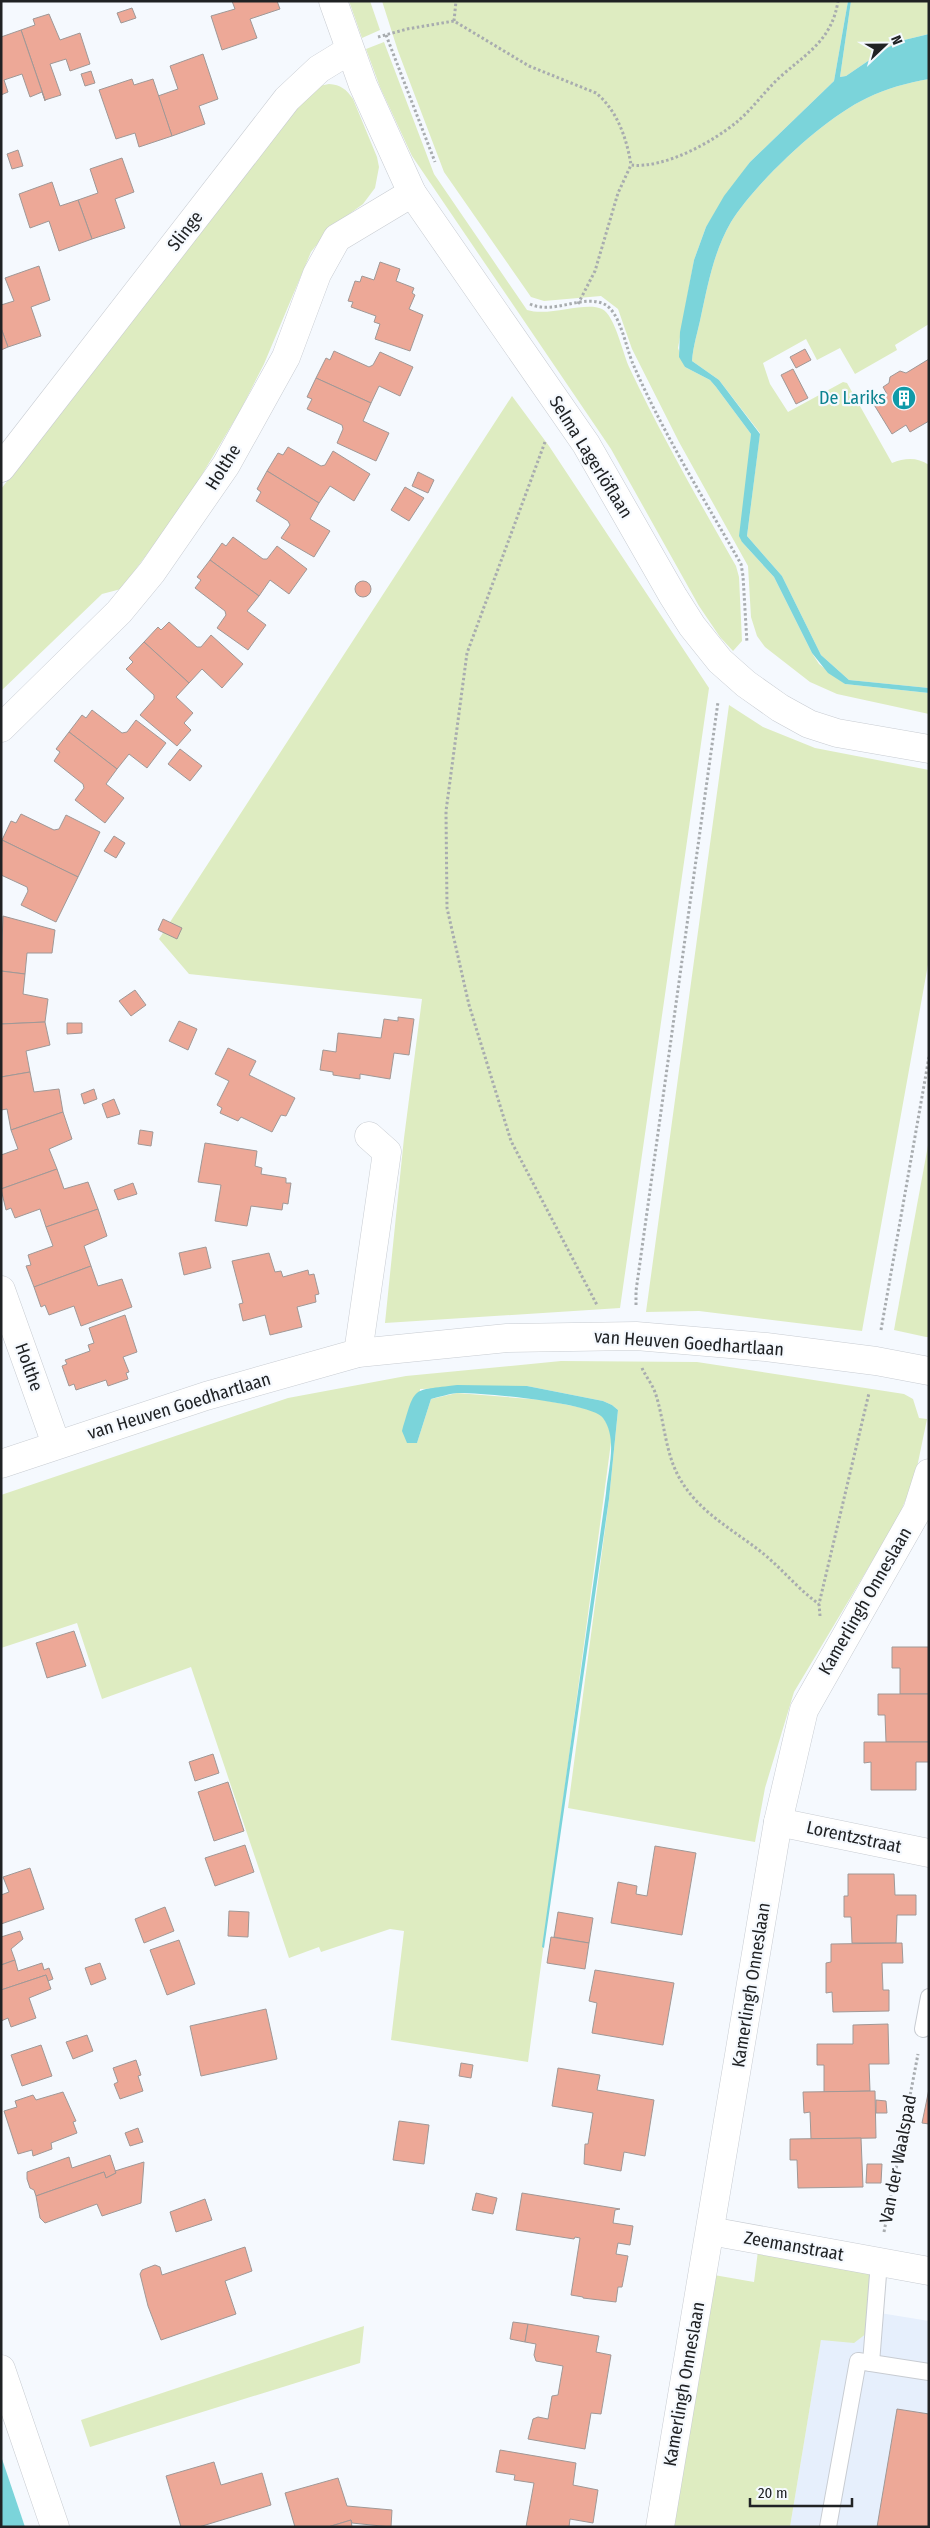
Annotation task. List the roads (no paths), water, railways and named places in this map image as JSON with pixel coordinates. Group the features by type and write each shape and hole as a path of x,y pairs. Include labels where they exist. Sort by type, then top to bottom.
{"street":[{"path":"333,1 350,50"},
{"name":"Selma Lagerlöflaan","path":"350,50 390,147 412,193 562,408 603,471 673,596 692,626 731,672 780,708 809,724 837,733 929,749"},
{"name":"Slinge","path":"1,468 287,99 319,69 350,50"},
{"name":"Holthe","path":"1,728 119,612 152,572 220,474 286,357 317,274 338,238 412,193"},
{"path":"358,1353 386,1152 370,1136"},
{"name":"Holthe","path":"1,1290 56,1444"},
{"name":"van Heuven Goedhartlaan","path":"1,1464 56,1444 206,1396 358,1353 507,1338 626,1336 766,1347 876,1361 929,1371"},
{"name":"Kamerlingh Onneslaan","path":"660,2527 778,1822 804,1710 917,1512 929,1473"},
{"name":"Lorentzstraat","path":"778,1822 929,1853"},
{"name":"Zeemanstraat","path":"710,2231 929,2271"},
{"path":"1,2368 55,2527"}],"lane":[{"path":"923,2029 929,1996"},
{"path":"871,2363 879,2262"},
{"path":"828,2527 858,2361 929,2372"}],"water":[{"path":"848,1 851,1 840,77 846,76 900,41 929,34 929,79 905,84 875,94 850,107 812,135 757,188 731,222 720,244 709,280 694,344 692,361 719,380 760,434 747,536 782,576 821,655 849,680 929,688 929,693 845,684 828,673 812,653 774,577 742,542 739,536 751,434 710,380 685,367 679,357 680,332 694,260 706,227 724,196 750,162 834,81"},
{"path":"457,1385 527,1386 603,1401 618,1410 609,1499 544,1948 542,1947 610,1464 610,1435 608,1426 603,1418 595,1413 579,1408 558,1403 487,1394 457,1393 431,1399 417,1443 407,1443 402,1431 410,1405 417,1393 431,1388"},
{"path":"1,2456 25,2527 1,2527"}],"place":[{"name":"De Lariks","path":"904,398"}]}
